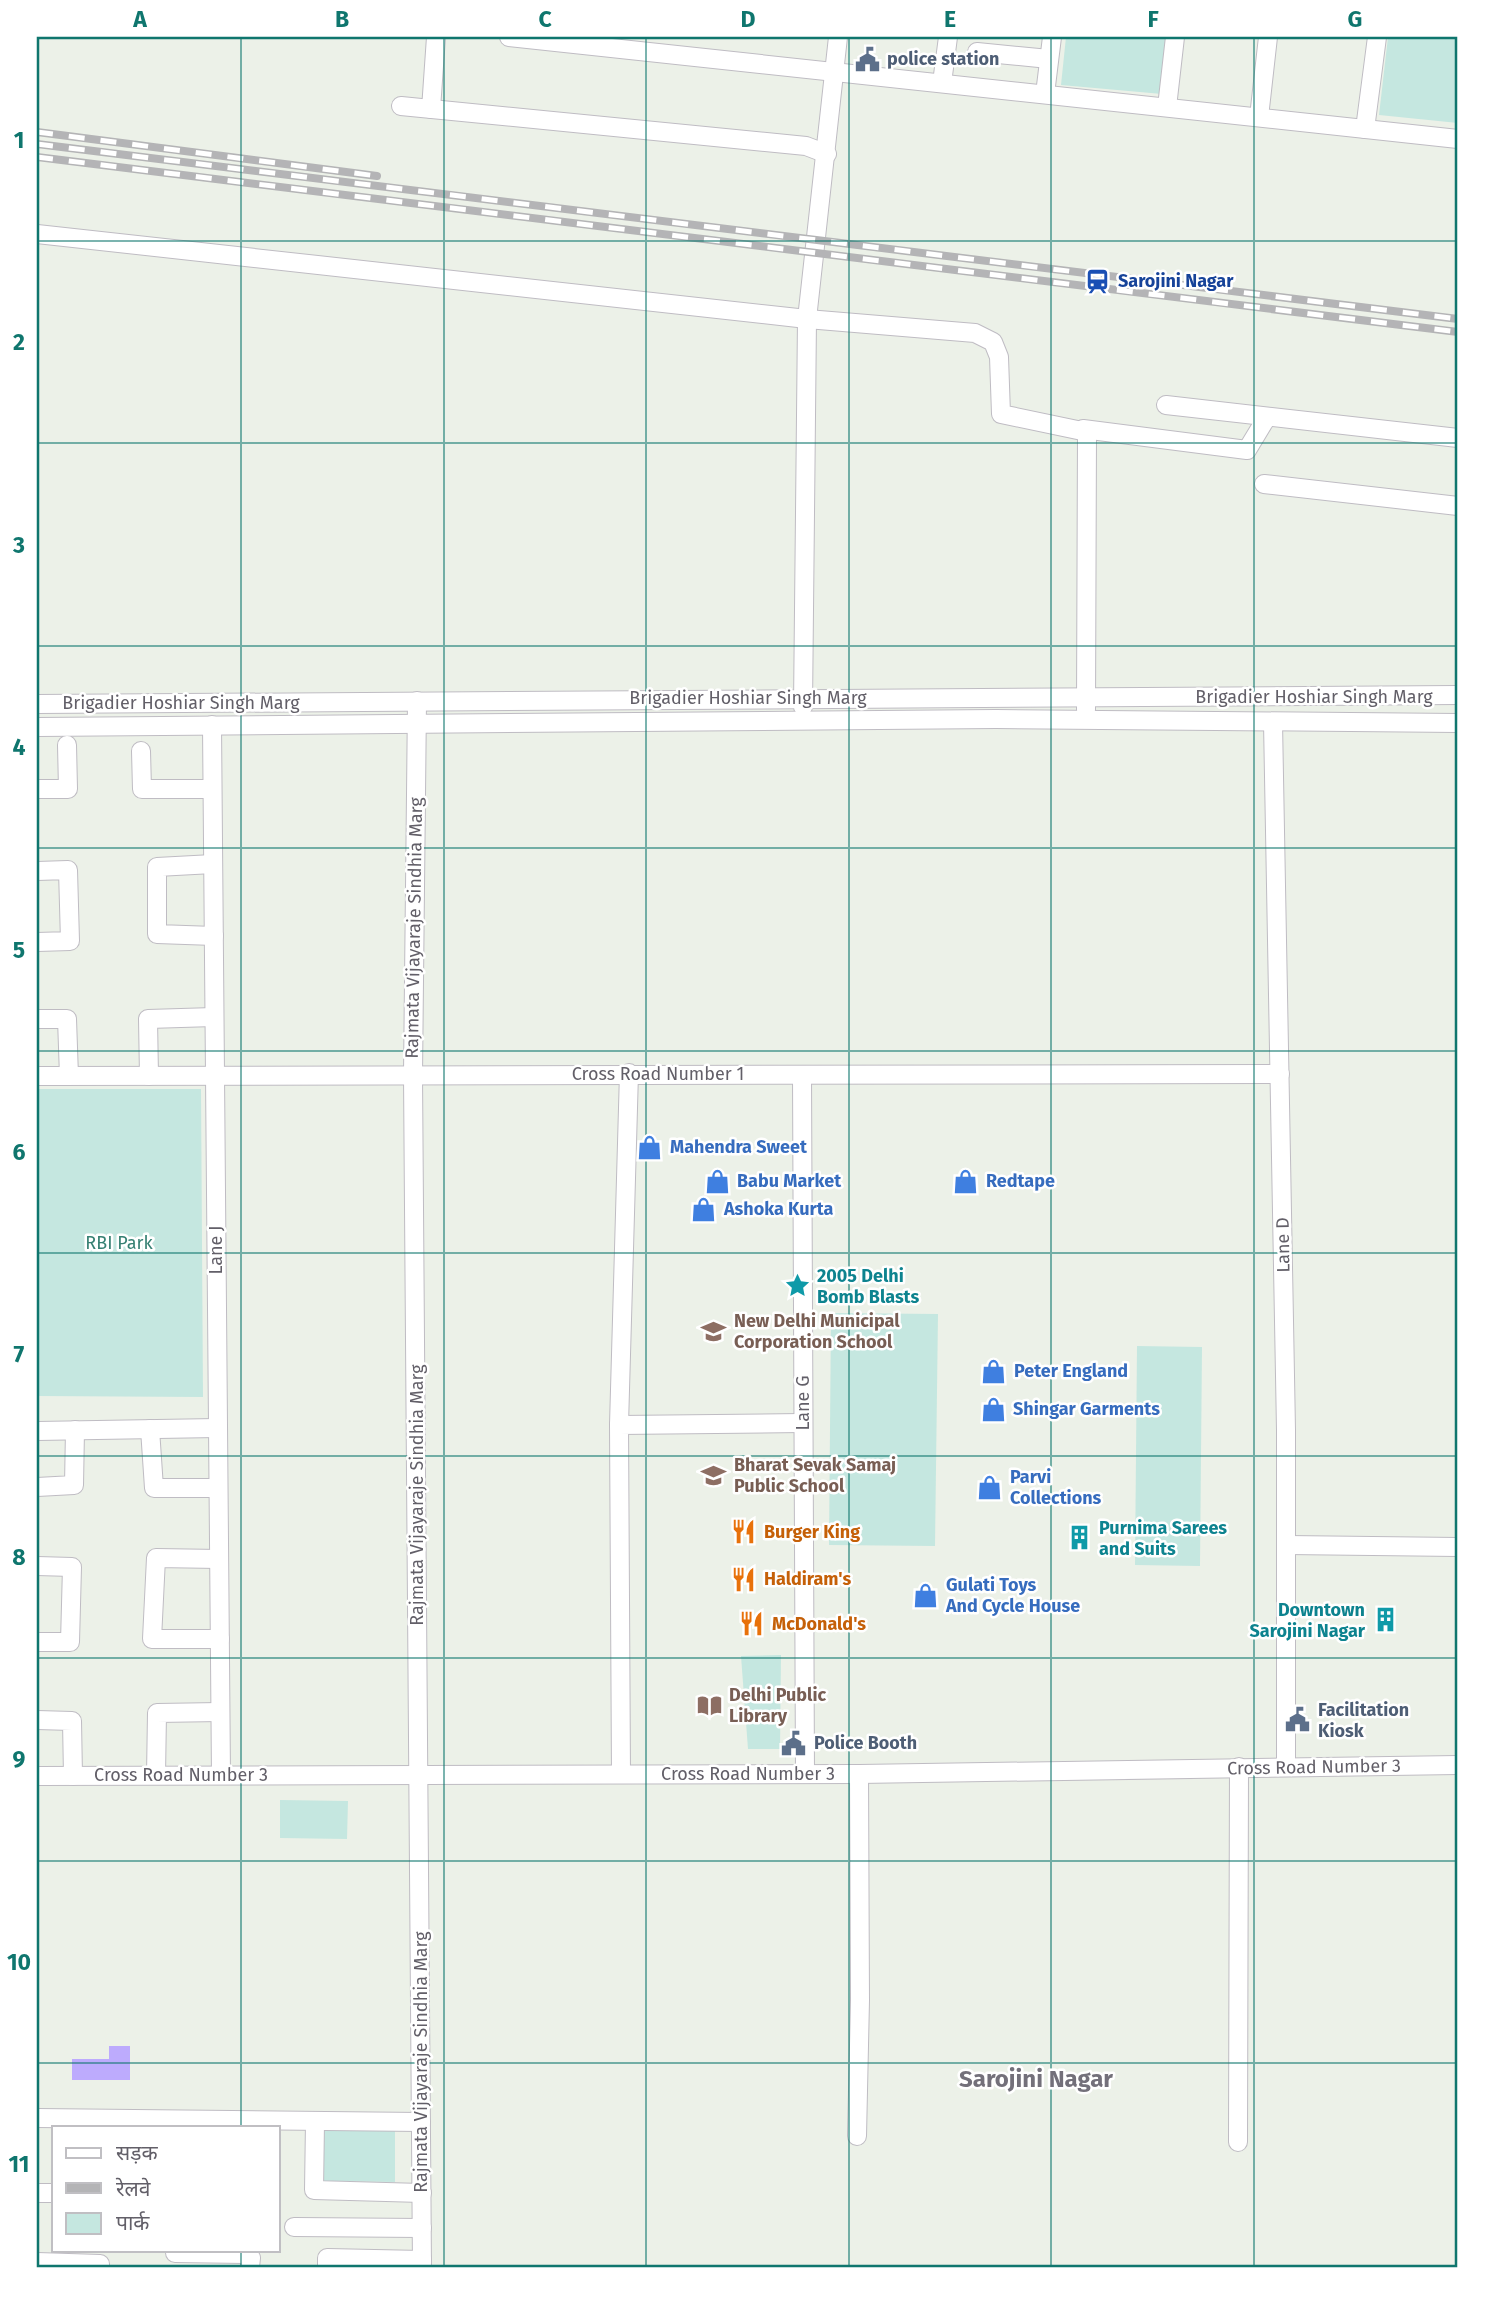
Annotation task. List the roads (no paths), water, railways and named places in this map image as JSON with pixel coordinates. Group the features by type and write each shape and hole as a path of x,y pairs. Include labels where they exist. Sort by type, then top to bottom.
{"street":[{"path":"430,109 436,37"},
{"path":"509,37 1458,139"},
{"path":"804,720 807,319 838,37"},
{"path":"942,83 948,37"},
{"path":"1045,94 1052,37"},
{"path":"1167,107 1175,37"},
{"path":"1259,117 1268,37"},
{"path":"1365,129 1377,37"},
{"path":"977,52 1049,60"},
{"path":"401,106 806,146 827,154"},
{"path":"37,234 807,319 975,332 993,342 999,357 1001,414 1083,429 1247,450 1267,416"},
{"path":"1166,405 1458,439"},
{"path":"1083,429 1088,436 1086,721"},
{"path":"1264,484 1458,506"},
{"name":"Brigadier Hoshiar Singh Marg","path":"37,704 803,697 1087,699 1458,695"},
{"name":"Rajmata Vijayaraje Sindhia Marg","path":"417,701 413,1075 422,2264"},
{"name":"Brigadier Hoshiar Singh Marg","path":"37,727 804,720 1458,723"},
{"name":"Lane D","path":"1273,722 1287,1545 1286,1767"},
{"name":"Lane J","path":"212,725 221,1775"},
{"path":"37,789 68,789 67,745"},
{"path":"141,751 142,789 212,789"},
{"path":"213,864 157,867 157,934 214,936"},
{"path":"37,871 68,870 70,941 37,942"},
{"path":"149,1076 149,1019 214,1017"},
{"path":"37,1019 67,1020 69,1076"},
{"path":"621,1774 619,1425 629,1073"},
{"name":"Cross Road Number 1","path":"37,1076 1280,1074"},
{"name":"Lane G","path":"802,1075 805,1774"},
{"path":"619,1425 802,1423"},
{"path":"37,1431 217,1428"},
{"path":"150,1429 154,1488 218,1488"},
{"path":"37,1487 74,1485 75,1430"},
{"path":"1287,1545 1458,1547"},
{"path":"219,1559 156,1558 152,1639 220,1639"},
{"path":"37,1566 72,1567 70,1642 37,1642"},
{"path":"156,1775 157,1713 220,1712"},
{"path":"37,1720 72,1721 73,1776"},
{"name":"Cross Road Number 3","path":"37,1776 805,1774 1458,1765"},
{"path":"1238,2142 1239,1767"},
{"path":"858,2136 859,1773"},
{"path":"37,2118 106,2123 223,2125 421,2122"},
{"path":"315,2122 314,2190 422,2193"},
{"path":"293,2227 422,2228"},
{"path":"175,2257 248,2257"},
{"path":"327,2267 327,2258 422,2264"},
{"path":"37,2262 100,2264 100,2267"}],"railway":[{"path":"37,132 377,176"},
{"path":"37,144 1458,319"},
{"path":"37,157 1458,332"}],"place":[{"name":"police station","path":"867,59"},
{"name":"Sarojini Nagar","path":"1098,281"},
{"name":"Mahendra Sweet","path":"650,1147"},
{"name":"Babu Market","path":"717,1181"},
{"name":"Redtape","path":"966,1181"},
{"name":"Ashoka Kurta","path":"704,1209"},
{"name":"2005 Delhi Bomb Blasts","path":"797,1286"},
{"name":"New Delhi Municipal Corporation School","path":"714,1331"},
{"name":"Peter England","path":"994,1371"},
{"name":"Shingar Garments","path":"993,1409"},
{"name":"Bharat Sevak Samaj Public School","path":"714,1475"},
{"name":"Parvi Collections","path":"990,1487"},
{"name":"Burger King","path":"744,1532"},
{"name":"Purnima Sarees and Suits","path":"1079,1538"},
{"name":"Haldiram's","path":"744,1579"},
{"name":"Gulati Toys And Cycle House","path":"926,1595"},
{"name":"Downtown Sarojini Nagar","path":"1385,1620"},
{"name":"McDonald's","path":"752,1624"},
{"name":"Delhi Public Library","path":"709,1705"},
{"name":"Facilitation Kiosk","path":"1298,1720"},
{"name":"Police Booth","path":"794,1743"}],"district":[{"name":"Sarojini Nagar","path":"1036,2079"}],"park label":[{"name":"RBI Park","path":"119,1243"}]}
